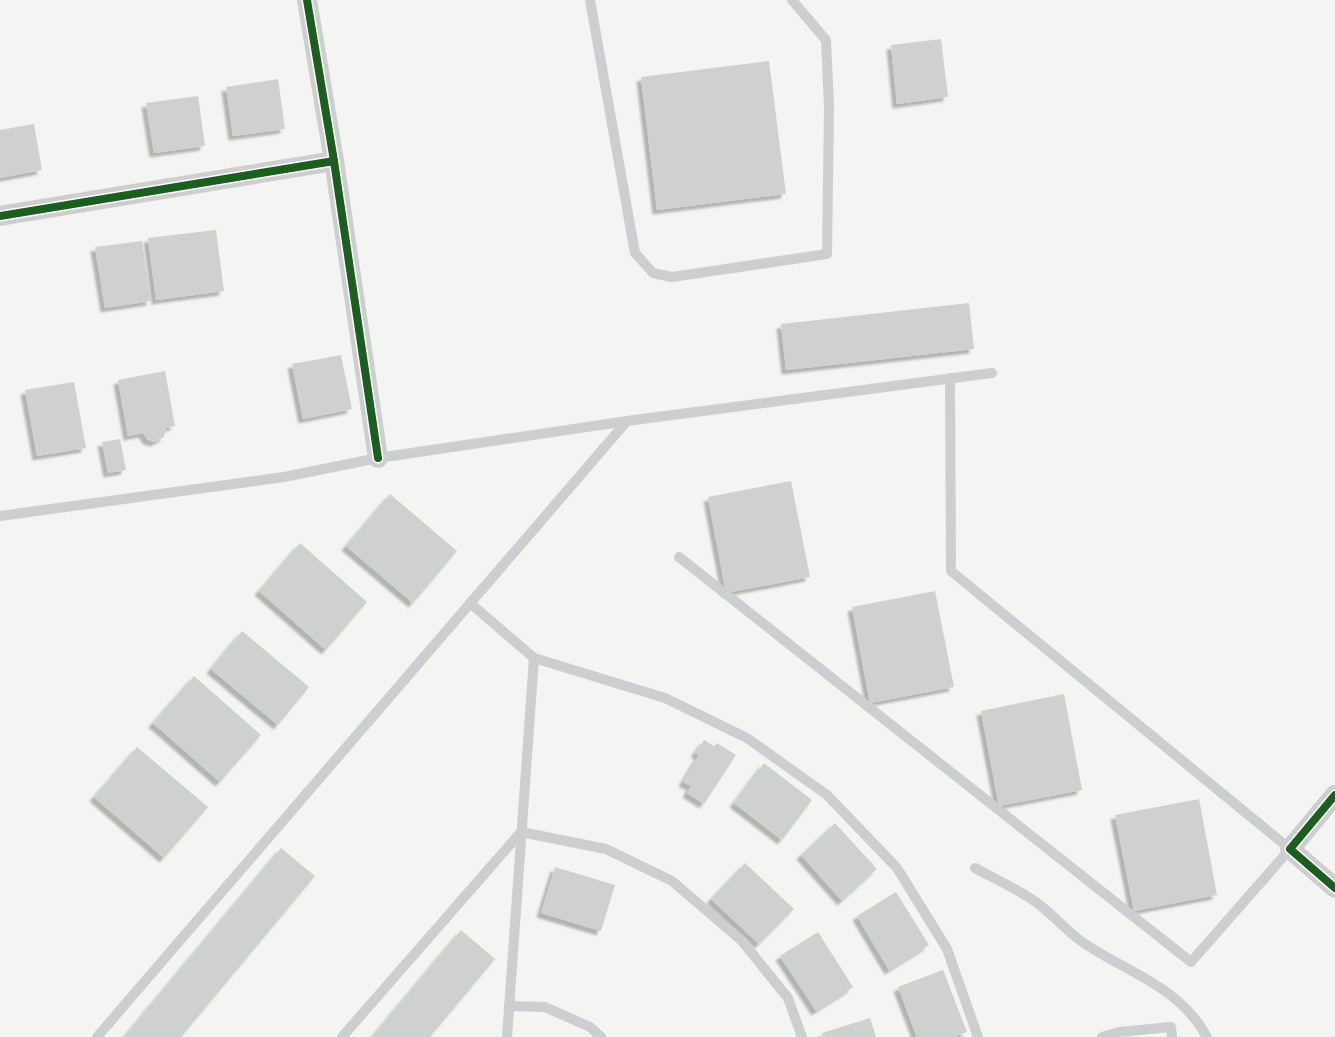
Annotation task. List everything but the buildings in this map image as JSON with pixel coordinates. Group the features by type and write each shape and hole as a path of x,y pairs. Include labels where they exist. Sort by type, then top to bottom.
{"street":[{"path":"307,0 334,161 378,458"},
{"path":"0,216 334,161"},
{"path":"1335,795 1290,849 1335,888"}],"lane":[{"path":"590,0 635,252 653,273 672,277 827,254 829,107 826,40 792,0"},
{"path":"0,516 284,476 378,458 628,421 992,373"},
{"path":"679,557 1191,962 1290,849 951,571 950,378"},
{"path":"97,1037 628,421"},
{"path":"470,603 534,658 665,698 747,738 827,795 897,868 947,949 978,1037"},
{"path":"507,1037 534,658"},
{"path":"342,1037 522,832"},
{"path":"522,832 606,849 672,881 742,941 788,998 802,1037"},
{"path":"975,868 1040,905 1080,941 1128,970 1151,981 1179,1000 1206,1037"},
{"path":"509,1006 545,1007 590,1027 601,1037"},
{"path":"1102,1037 1119,1032 1171,1027 1172,1037"}],"cycle path":[{"path":"307,0 334,161 378,458"},
{"path":"0,216 334,161"},
{"path":"1335,795 1290,849 1335,888"}]}
